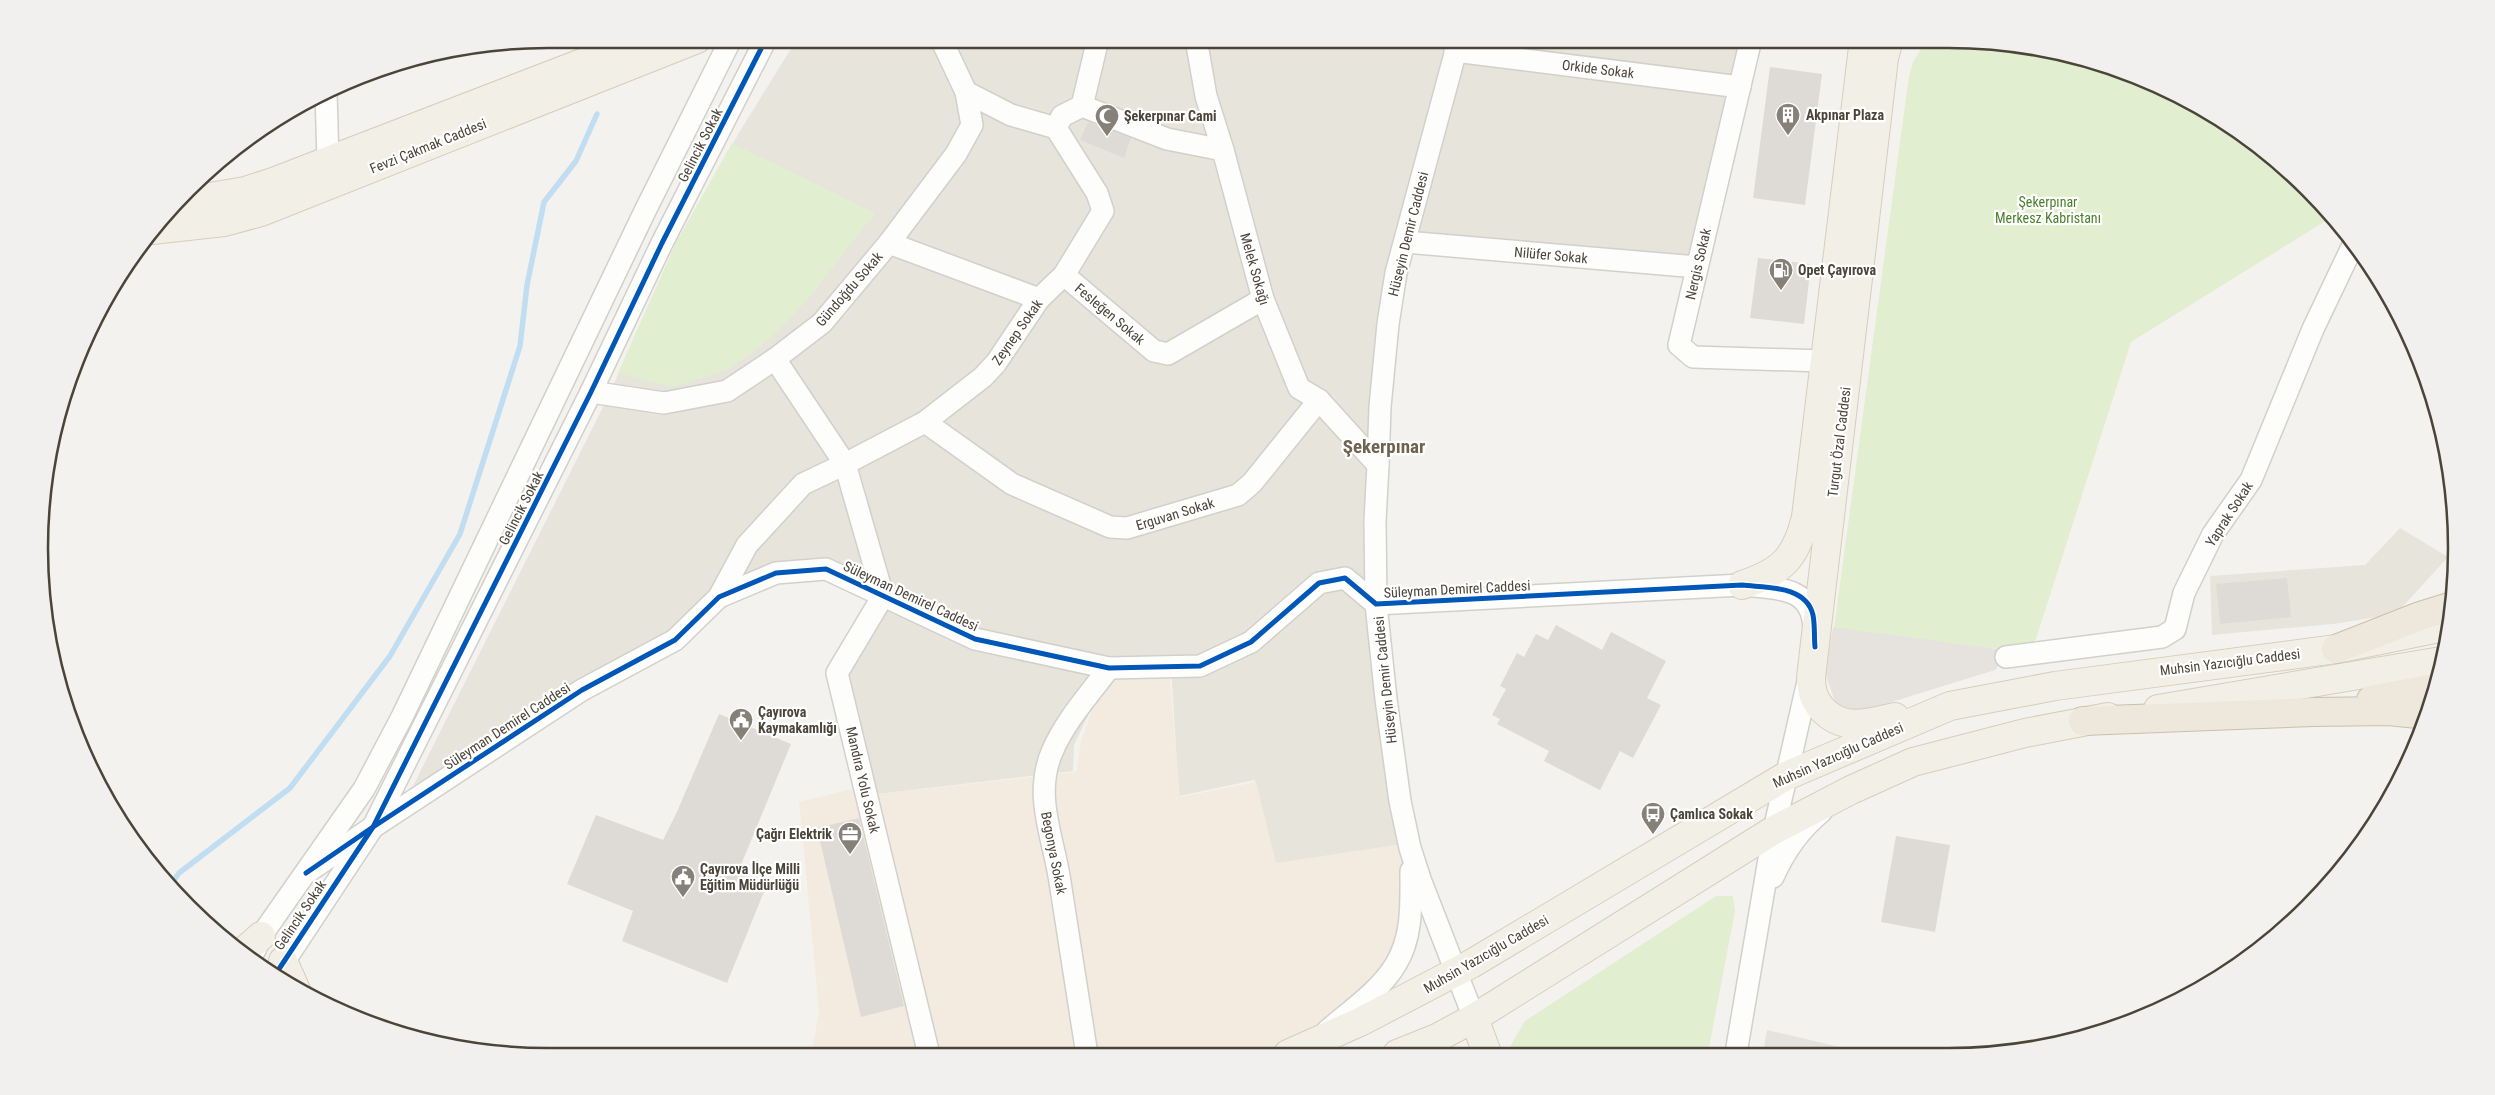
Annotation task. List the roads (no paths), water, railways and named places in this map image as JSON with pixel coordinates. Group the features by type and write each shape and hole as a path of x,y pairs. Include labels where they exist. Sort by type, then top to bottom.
{"highway":[{"path":"2336,649 2443,609"},
{"path":"2313,712 2426,690"},
{"path":"2083,721 2389,710 2419,714"}],"main road":[{"name":"Fevzi Çakmak Caddesi","path":"188,201 245,191 328,162 621,48"},
{"name":"Fevzi Çakmak Caddesi","path":"163,229 224,222 270,209 674,48"},
{"name":"Turgut Özal Caddesi","path":"1742,585 1766,577 1787,562 1802,534 1806,516 1823,361 1869,48"},
{"name":"Turgut Özal Caddesi","path":"1877,48 1884,58 1811,690 1817,704 1828,715 1842,723 1860,724 1950,706"},
{"name":"Muhsin Yazıcığlu Caddesi","path":"1302,1048 1403,1001 1456,972 1786,776 1950,706 2055,686 2336,649 2441,628"},
{"path":"1412,1048 1437,1038 1474,1018 1774,830 1851,790 1913,762 2025,733 2083,721 2434,662"},
{"path":"1474,1018 1485,1048"}],"street":[{"name":"Gelincik Sokak","path":"252,949 364,789 402,717 727,48"},
{"name":"Gelincik Sokak","path":"279,968 373,827 591,392 662,243 761,48"},
{"name":"Gündoğdu Sokak","path":"591,392 664,403 727,391 775,359 822,323 889,243 956,154 972,125 966,92 945,48"},
{"path":"1082,106 1096,48"},
{"name":"Melek Sokağı","path":"1198,48 1206,96 1223,150 1263,299 1299,388 1319,400 1378,465"},
{"name":"Hüseyin Demir Caddesi","path":"1456,48 1396,273 1388,324 1380,407 1375,521 1376,604 1400,801 1410,848 1420,879 1474,1018"},
{"name":"Orkide Sokak","path":"1477,48 1740,88"},
{"name":"Nergis Sokak","path":"1749,48 1679,345 1693,357 1823,361"},
{"path":"966,92 1011,115 1056,128 1062,116 1082,106 1167,139 1223,150"},
{"path":"326,99 328,162"},
{"name":"Zeynep Sokak","path":"719,597 747,545 802,484 925,422 983,377 996,363 1039,299 1064,276 1102,211 1097,193 1056,128"},
{"name":"Nilüfer Sokak","path":"1405,242 1697,267"},
{"path":"889,243 1039,299"},
{"name":"Yaprak Sokak","path":"2006,657 2162,637 2175,629 2184,593 2213,534 2251,480 2313,329 2350,251"},
{"name":"Fesleğen Sokak","path":"1064,276 1154,350 1168,354 1263,299"},
{"path":"775,359 845,464 883,596"},
{"name":"Erguvan Sokak","path":"925,422 1012,484 1110,527 1127,528 1238,495 1252,483 1319,400"},
{"name":"Süleyman Demirel Caddesi","path":"306,873 582,690 675,640 719,597 776,573 826,569 975,639 1110,668 1200,666 1251,642 1319,583 1344,578 1376,604 1742,585 1787,590 1804,600 1813,616 1814,651 1774,830 1762,905"},
{"name":"Mandıra Yolu Sokak","path":"883,596 837,673 927,1048"},
{"path":"1382,660 1384,637 1388,625 1395,616 1405,609 1430,602"},
{"name":"Begonya Sokak","path":"1086,1048 1059,877 1047,826 1043,786 1051,753 1072,717 1110,668"},
{"path":"1737,1048 1762,905 1783,855 1811,820 1851,790"},
{"path":"1301,1048 1382,982 1396,965 1408,930 1411,910 1410,848"}],"waterway":[{"path":"174,880 179,873 290,788 390,656 460,534 520,346 527,285 544,202 576,161 597,114"}],"place":[{"name":"Akpınar Plaza","path":"1788,136"},
{"name":"Şekerpınar Cami","path":"1107,137"},
{"name":"Opet Çayırova","path":"1781,291"},
{"name":"Çayırova Kaymakamlığı","path":"741,741"},
{"name":"Çamlıca Sokak","path":"1653,835"},
{"name":"Çağrı Elektrik","path":"850,855"},
{"name":"Çayırova İlçe Milli Eğitim Müdürlüğü","path":"683,898"}],"district":[{"name":"Şekerpınar","path":"1384,446"}],"park label":[{"name":"Şekerpınar Merkesz Kabristanı","path":"2048,210"}]}
